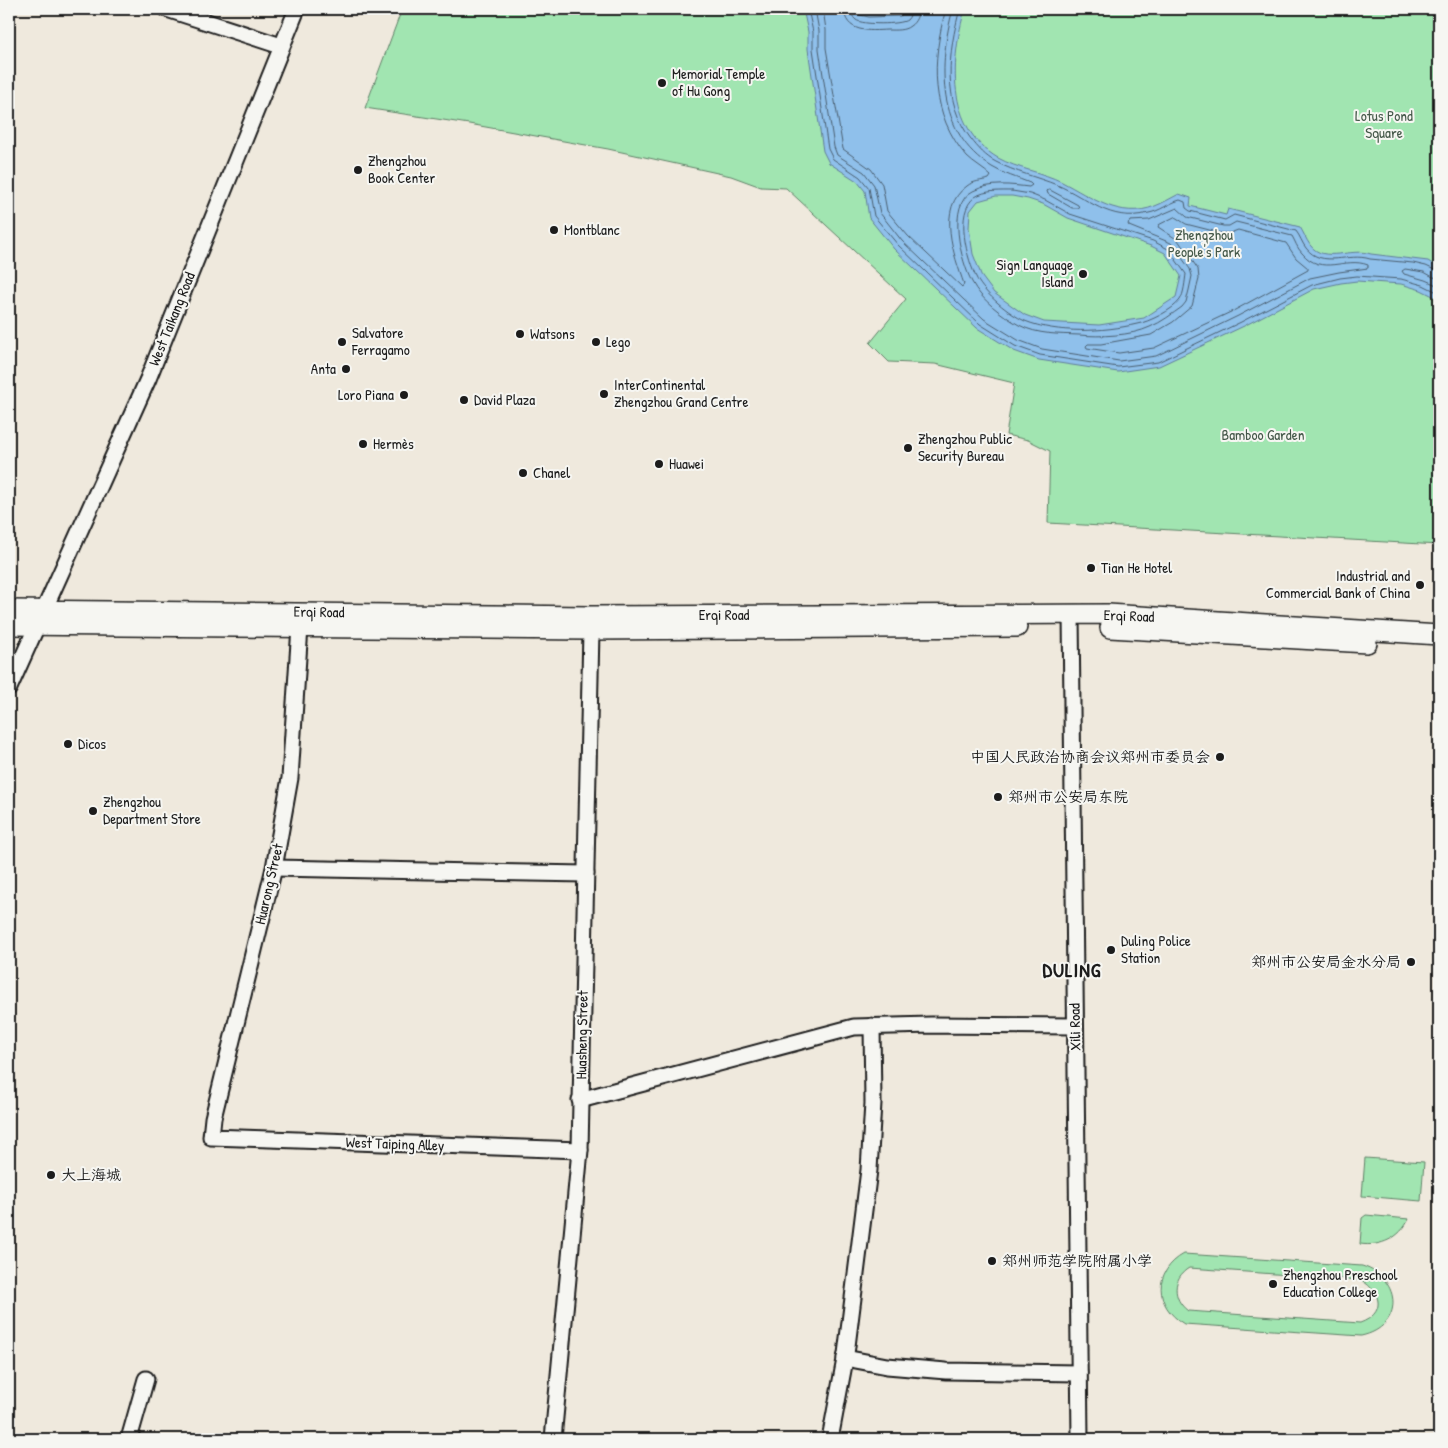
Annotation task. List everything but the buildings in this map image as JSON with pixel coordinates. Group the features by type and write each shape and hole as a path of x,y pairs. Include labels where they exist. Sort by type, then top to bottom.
{"main road":[{"name":"Erqi Road","path":"9,610 40,617 300,627 591,630 1070,621 1108,614 1439,634"},
{"name":"Erqi Road","path":"9,624 40,617 590,616 1070,621 1148,630 1439,648"}],"street":[{"path":"167,9 281,46"},
{"name":"West Taikang Road","path":"9,688 148,379 297,9"},
{"name":"Xili Road","path":"1070,621 1080,1439"},
{"name":"Huarong Street","path":"210,1137 274,868 290,778 300,627"},
{"name":"Huasheng Street","path":"553,1439 580,1150 591,630"},
{"path":"274,868 586,874"},
{"path":"580,1100 854,1028 872,1026 1075,1026"},
{"path":"830,1439 845,1358 869,1170 874,1103 872,1026"},
{"name":"West Taiping Alley","path":"210,1137 580,1150"},
{"path":"845,1358 887,1366 946,1370 1079,1373"},
{"path":"129,1439 146,1378"}],"green space":[{"name":"Zhengzhou People's Park","path":"402,9 1439,9 1439,545 1048,523 1050,451 1028,440 1006,435 1014,383 935,364 889,362 870,343 906,299 786,188 761,187 731,176 608,149 469,124 365,108"},
{"path":"1365,1158 1424,1162 1421,1201 1362,1196"},
{"path":"1366,1215 1409,1219 1405,1226 1389,1240 1368,1245 1360,1244 1362,1218"},
{"path":"1184,1254 1362,1266 1375,1272 1385,1281 1391,1291 1393,1302 1391,1313 1385,1323 1375,1331 1361,1336 1184,1324 1174,1317 1167,1308 1161,1289 1162,1279 1174,1261","holes":["1189,1268 1361,1280 1374,1291 1378,1303 1374,1314 1360,1323 1188,1311 1179,1301 1176,1289 1179,1277"]}],"water":[{"path":"803,9 852,9 869,12 965,9 957,49 956,91 969,129 981,145 998,158 1062,182 1095,200 1118,209 1142,210 1158,205 1179,194 1191,198 1190,206 1226,215 1228,209 1300,227 1310,245 1316,251 1323,253 1363,252 1428,261 1439,268 1439,299 1421,290 1401,284 1357,281 1314,289 1244,326 1159,366 1118,372 1039,360 1014,351 977,328 894,249 869,218 865,191 857,181 829,163 823,151 808,49 808,32","holes":["996,196 1012,196 1043,204 1068,218 1151,246 1165,253 1181,276 1176,297 1144,318 1099,325 1044,322 1025,315 994,293 982,277 973,254 969,228 970,211 978,201"]}],"place":[{"name":"Memorial Temple of Hu Gong","path":"662,83"},
{"name":"Zhengzhou Book Center","path":"358,170"},
{"name":"Montblanc","path":"554,230"},
{"name":"Sign Language Island","path":"1083,274"},
{"name":"Watsons","path":"520,334"},
{"name":"Salvatore Ferragamo","path":"342,342"},
{"name":"Lego","path":"596,342"},
{"name":"Anta","path":"346,369"},
{"name":"InterContinental Zhengzhou Grand Centre","path":"604,394"},
{"name":"Loro Piana","path":"404,395"},
{"name":"David Plaza","path":"464,400"},
{"name":"Hermès","path":"363,444"},
{"name":"Zhengzhou Public Security Bureau","path":"908,448"},
{"name":"Huawei","path":"659,464"},
{"name":"Chanel","path":"523,473"},
{"name":"Tian He Hotel","path":"1091,568"},
{"name":"Industrial and Commercial Bank of China","path":"1420,585"},
{"name":"Dicos","path":"68,744"},
{"name":"中国人民政治协商会议郑州市委员会","path":"1220,757"},
{"name":"郑州市公安局东院","path":"998,797"},
{"name":"Zhengzhou Department Store","path":"93,811"},
{"name":"Duling Police Station","path":"1111,950"},
{"name":"郑州市公安局金水分局","path":"1411,962"},
{"name":"大上海城","path":"51,1175"},
{"name":"郑州师范学院附属小学","path":"992,1261"},
{"name":"Zhengzhou Preschool Education College","path":"1273,1284"}],"district":[{"name":"DULING","path":"1072,970"}],"park label":[{"name":"Lotus Pond Square","path":"1384,124"},
{"name":"Bamboo Garden","path":"1263,435"}]}
